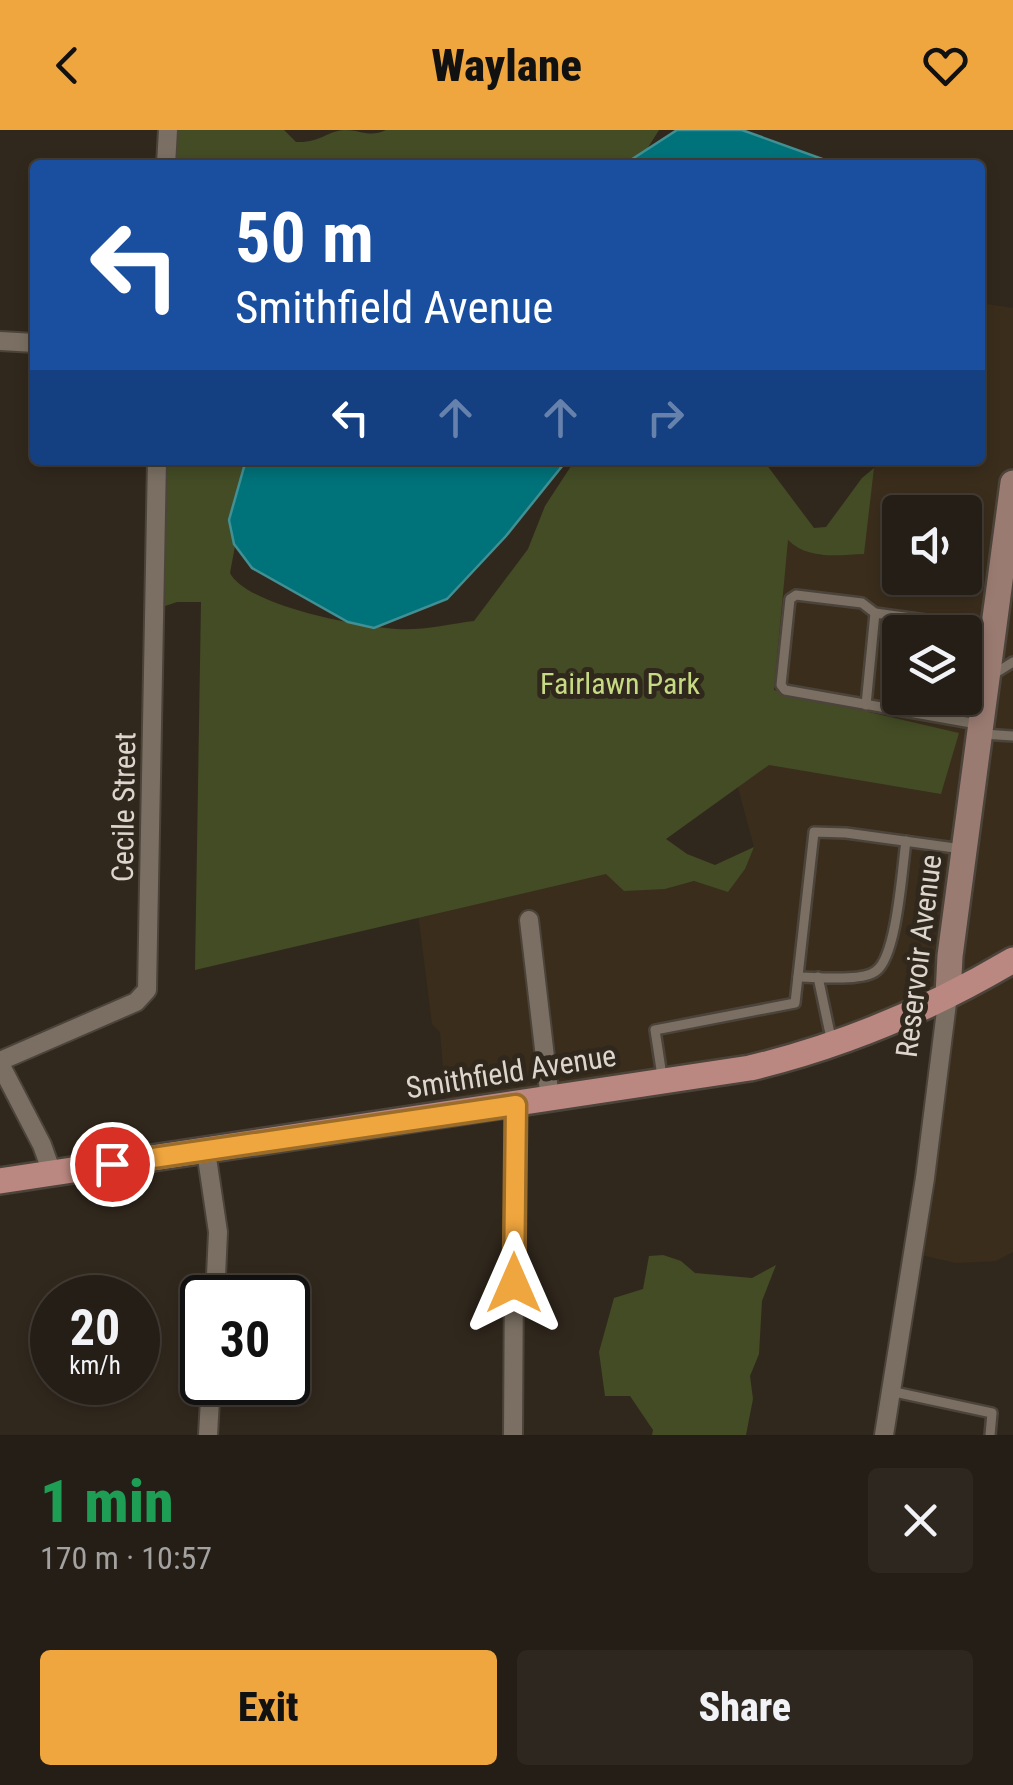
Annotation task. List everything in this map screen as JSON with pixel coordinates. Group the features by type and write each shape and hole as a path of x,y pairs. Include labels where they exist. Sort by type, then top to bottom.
{"main road":[{"name":"Smithfield Avenue","path":"0,1181 750,1068 832,1044 948,995 1013,960"}],"street":[{"path":"166,160 168,130"},
{"path":"0,342 30,342"},
{"name":"Cecile Street","path":"0,1062 136,1002 148,990 157,465"},
{"name":"Reservoir Avenue","path":"884,1435 925,1178 1013,483"},
{"path":"528,920 550,1100"},
{"path":"0,1062 44,1148 52,1173"},
{"path":"513,1435 516,1105"},
{"path":"206,1150 218,1232 216,1275"},
{"path":"208,1435 210,1405"}],"lane":[{"path":"994,630 875,612 862,603 796,595 790,599 781,685 785,690 1013,736"},
{"path":"866,705 875,612"},
{"path":"988,678 1013,662"},
{"path":"663,1082 655,1030 795,1003 814,832 965,849"},
{"path":"798,978 864,977 884,962 906,842"},
{"path":"818,977 832,1044"},
{"path":"890,1391 992,1413 990,1435"}],"shaded area":[{"path":"985,304 1013,308 1013,1252 996,1261 956,1263 917,1254 944,1001 840,1040 447,1114 440,1032 432,1024 416,897 534,854 665,889 694,881 729,891 754,847 737,784 726,503 821,556 878,465 985,465"}],"green space":[{"path":"177,130 284,130 296,142 345,130 370,134 386,130 659,130 640,160 175,160"},
{"name":"Fairlawn Park","path":"165,465 250,465 230,573 241,585 306,613 406,629 474,621 528,549 545,506 572,465 767,465 814,528 826,527 874,468 864,554 814,553 788,540 774,690 959,733 941,794 769,765 666,839 687,854 715,865 754,847 745,869 728,892 694,881 665,889 624,891 606,874 195,970 201,602 165,606"},
{"path":"663,1255 681,1261 695,1273 752,1278 776,1265 762,1301 759,1354 750,1376 753,1399 746,1435 652,1435 653,1430 630,1396 605,1396 599,1352 614,1298 643,1289 649,1256"}],"water":[{"path":"677,130 742,130 825,160 631,160"},
{"path":"563,465 506,536 447,599 374,628 348,622 252,568 234,544 229,520 244,467"}],"route":[{"path":"112,1164 516,1105 514,1283"}]}
